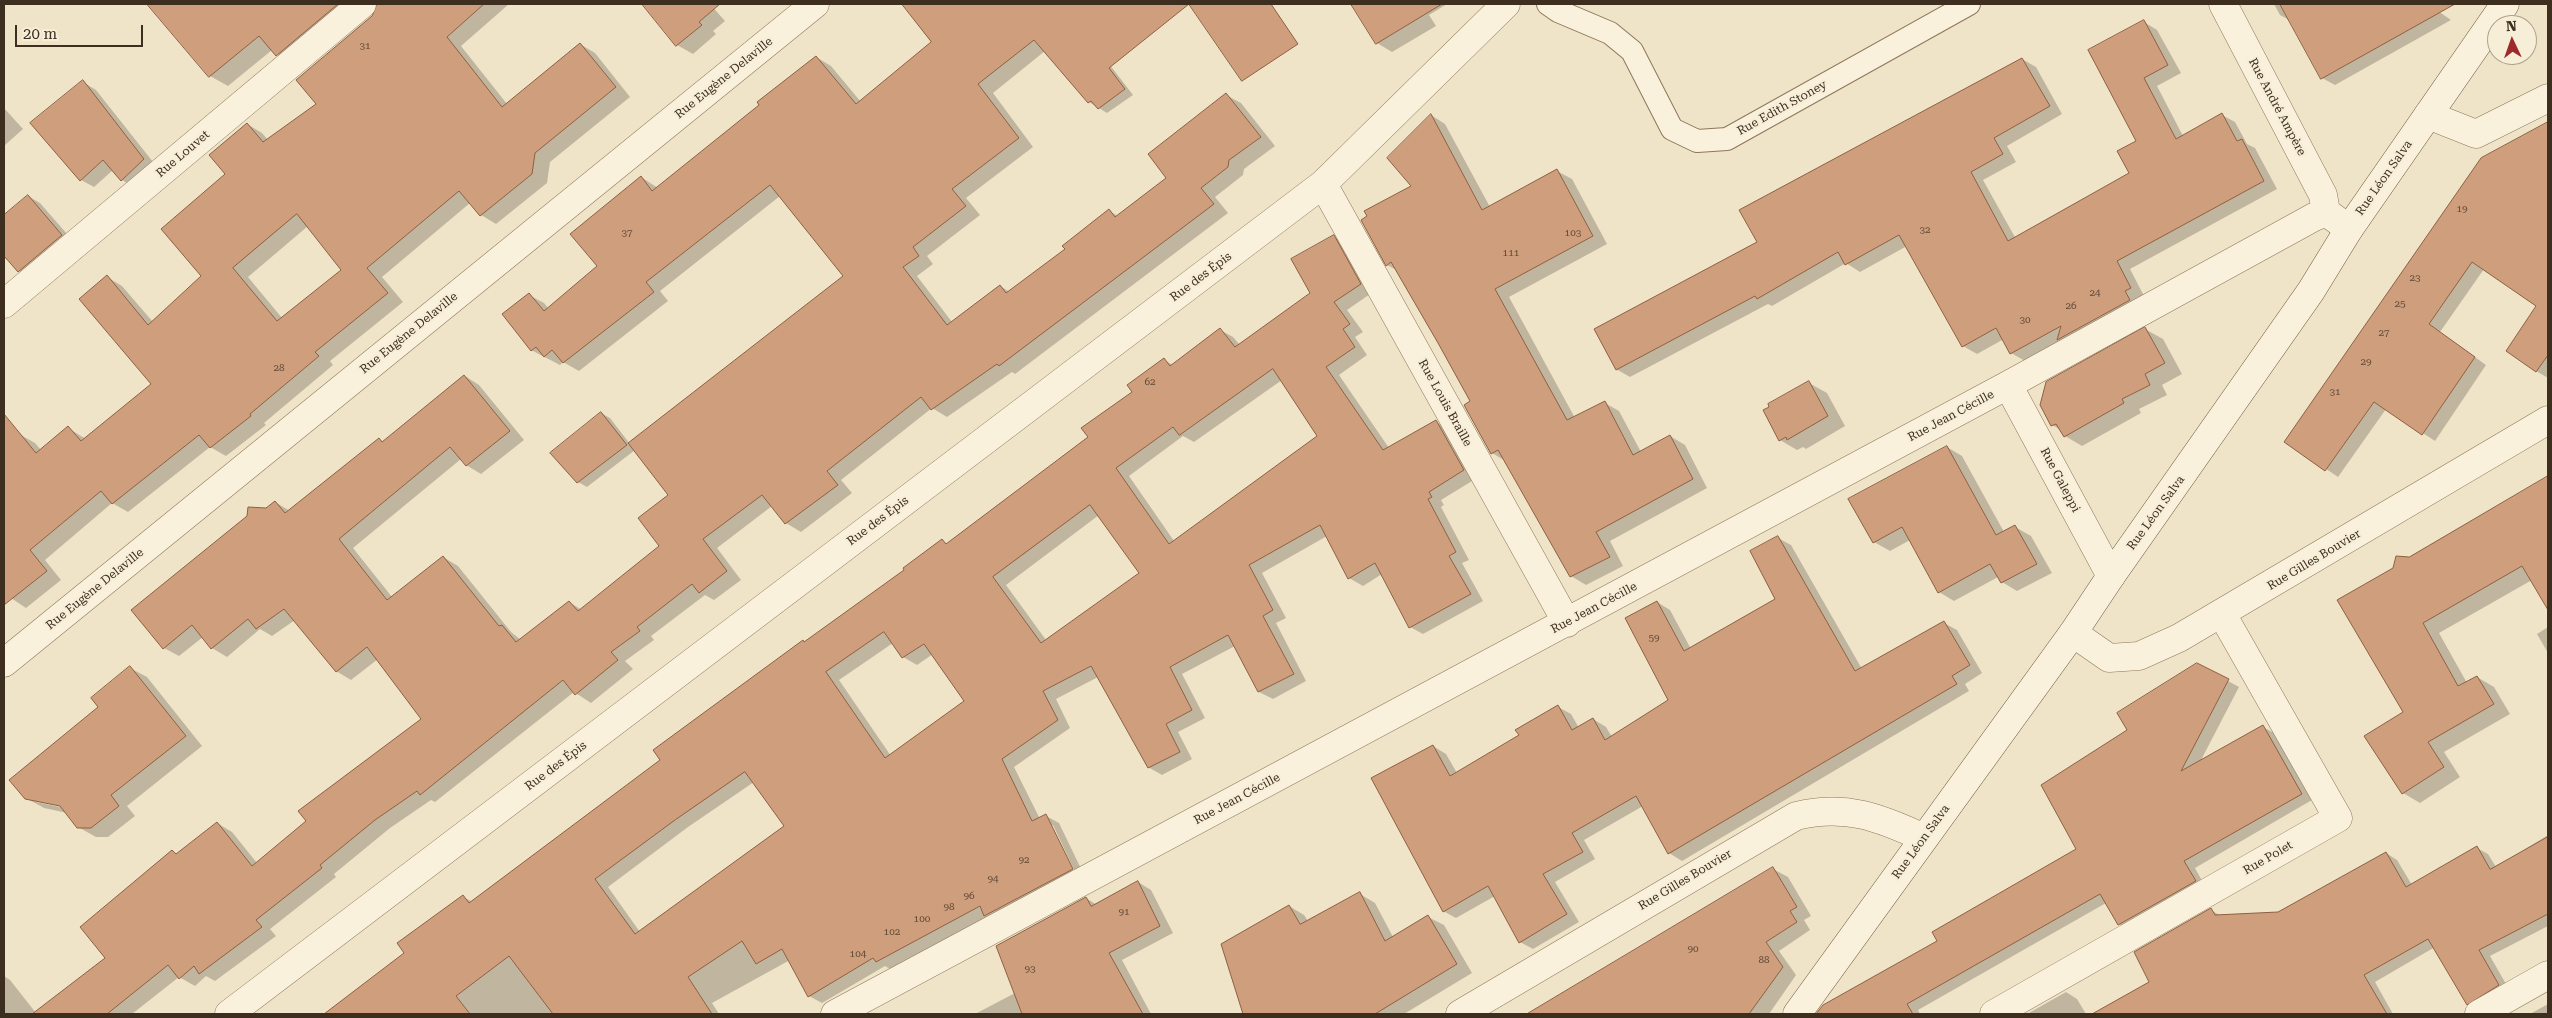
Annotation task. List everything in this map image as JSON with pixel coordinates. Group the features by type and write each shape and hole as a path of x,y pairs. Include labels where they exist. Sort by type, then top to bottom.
{"street":[{"name":"Rue Louvet","path":"4,304 362,4"},
{"name":"Rue Eugène Delaville","path":"4,663 815,4"},
{"name":"Rue des Épis","path":"229,1014 1323,184 1506,4"},
{"name":"Rue André Ampère","path":"2223,4 2323,196 2326,212"},
{"name":"Rue Léon Salva","path":"1797,1014 2074,633 2111,576 2311,291 2348,229 2505,4"},
{"path":"2428,115 2476,134 2548,98"},
{"name":"Rue Louis Braille","path":"1323,184 1566,623"},
{"path":"2326,212 2348,229"},
{"name":"Rue Jean Cécille","path":"835,1014 1566,623 2326,212"},
{"name":"Rue Galeppi","path":"2008,385 2111,576"},
{"name":"Rue Gilles Bouvier","path":"2074,633 2109,658 2139,656 2179,638 2222,614 2548,420"},
{"name":"Rue Polet","path":"1994,1014 2338,818 2222,614"},
{"name":"Rue Gilles Bouvier","path":"1460,1014 1796,816 1821,810 1861,813 1924,838"},
{"path":"2479,1014 2548,975"}],"lane":[{"name":"Rue Edith Stoney","path":"1548,4 1558,11 1610,32 1632,51 1672,129 1697,141 1727,139 1969,4"}],"building":[{"path":"147,4 338,4 276,56 259,36 209,77"},
{"path":"377,4 484,4 447,37 502,107 580,43 616,87 535,153 532,174 480,216 459,191 367,268 388,293 315,352 319,356 250,414 251,416 210,448 199,435 112,504 101,491 30,550 47,571 4,605 4,414 36,453 68,426 81,441 151,384 79,299 107,275 148,325 201,276 161,229 225,174 209,155 247,123 263,142 316,104 296,80 372,16","holes":["297,214 341,270 277,321 233,268"]},
{"path":"642,4 720,4 699,22 702,25 676,46"},
{"path":"902,4 1189,4 1109,68 1125,89 1098,109 1091,101 1088,103 1034,40 978,84 1019,138 952,189 966,206 913,247 919,256 903,267 947,325 1000,285 1006,293 1065,249 1062,246 1109,209 1115,217 1166,178 1148,154 1226,93 1261,137 1229,160 1228,167 1201,188 1214,204 999,366 997,364 931,410 921,397 827,471 838,485 785,524 762,495 703,539 727,571 699,593 692,584 637,627 640,631 611,652 618,660 575,695 563,680 420,795 417,791 375,820 320,865 322,868 256,920 262,927 199,974 194,966 179,979 168,965 107,1014 32,1014 105,958 80,927 172,850 176,854 217,822 252,866 306,821 298,811 421,719 367,647 336,672 284,609 256,629 248,619 211,649 192,625 163,649 131,610 247,516 248,507 266,508 275,501 285,513 379,438 382,442 464,375 510,431 466,466 450,447 339,539 387,600 443,556 499,626 502,625 516,642 569,601 578,611 659,546 638,518 668,495 628,443 843,276 770,185 646,282 654,292 563,363 552,350 544,357 536,347 531,351 502,314 529,293 544,311 597,266 570,234 641,176 652,191 759,105 757,102 816,56 856,104 931,42"},
{"path":"1189,4 1271,4 1298,44 1242,81"},
{"path":"1351,4 1442,4 1376,44"},
{"path":"2280,4 2455,4 2321,79"},
{"path":"2144,20 2168,65 2144,78 2176,139 2222,113 2237,141 2242,139 2264,181 2117,261 2131,288 2125,291 2130,300 2057,340 2061,326 2010,354 1996,328 1962,347 1899,235 1845,265 1838,252 1757,299 1755,296 1616,370 1594,329 1757,242 1739,210 2022,58 2050,106 1994,138 2003,154 1971,172 2008,241 2129,173 2117,151 2136,141 2088,50"},
{"path":"83,80 144,159 121,181 103,160 80,181 30,123"},
{"path":"1431,114 1482,210 1557,169 1593,236 1495,289 1567,420 1605,401 1633,455 1670,435 1693,479 1596,532 1610,557 1570,577 1498,450 1491,454 1464,405 1470,401 1438,343 1391,262 1386,266 1361,220 1367,216 1364,211 1411,186 1387,158"},
{"path":"2548,122 2548,355 2536,372 2506,351 2536,306 2472,262 2429,324 2475,357 2422,435 2374,402 2325,471 2284,442 2481,158"},
{"path":"28,195 62,235 18,272 4,256 4,215"},
{"path":"1334,235 1361,284 1334,302 1350,324 1343,329 1355,347 1326,367 1383,450 1436,420 1464,470 1429,492 1432,497 1428,499 1456,552 1449,556 1471,594 1409,628 1375,563 1348,579 1320,525 1249,565 1273,610 1263,616 1294,674 1258,692 1228,635 1170,667 1192,710 1166,724 1180,752 1148,768 1091,666 1043,691 1058,720 1002,759 1032,821 1046,814 1073,869 984,916 980,906 876,962 873,958 808,997 782,949 756,964 742,941 688,977 712,1014 553,1014 509,956 456,996 470,1014 324,1014 404,953 397,943 463,895 469,903 660,760 653,750 803,640 804,642 904,570 903,568 942,539 946,544 1088,437 1081,428 1132,392 1127,385 1164,358 1170,366 1220,328 1235,347 1310,293 1291,259","holes":["1273,369 1317,436 1169,544 1116,468 1173,427 1179,435","1090,505 1139,573 1041,643 993,577","884,632 902,658 924,644 964,701 885,758 826,672","745,772 784,826 635,934 595,879 675,820"]},
{"path":"2145,327 2165,363 2145,374 2150,385 2122,399 2124,403 2064,437 2056,424 2051,426 2040,405 2046,382"},
{"path":"1809,381 1828,416 1787,440 1786,437 1779,441 1763,410 1769,407 1768,404"},
{"path":"601,412 627,445 577,483 550,453"},
{"path":"1947,446 1996,535 2015,525 2037,564 2001,583 1990,564 1938,593 1902,527 1873,543 1848,499"},
{"path":"2548,476 2548,610 2522,566 2423,623 2458,686 2477,676 2494,704 2428,742 2444,767 2402,794 2364,736 2403,712 2337,600 2393,568 2396,556 2409,557"},
{"path":"1778,536 1855,671 1944,621 1970,665 1952,676 1957,684 1668,854 1636,796 1572,833 1583,852 1543,874 1567,914 1519,943 1488,886 1443,912 1371,778 1433,745 1450,776 1519,735 1515,730 1558,705 1572,730 1593,718 1605,740 1668,700 1625,618 1657,601 1684,651 1775,599 1750,551"},
{"path":"2197,663 2229,679 2181,771 2263,725 2302,794 2184,861 2196,881 2118,925 2100,894 1907,1004 1913,1014 1816,1014 1823,1005 1937,941 1932,932 2076,849 2041,785 2127,730 2117,713"},
{"path":"130,666 186,736 111,795 119,806 91,828 77,828 60,806 25,799 9,780 98,707 91,698"},
{"path":"2548,837 2548,914 2479,950 2499,985 2467,1005 2428,939 2364,975 2387,1014 2092,1014 2149,982 2134,952 2211,908 2215,915 2278,912 2386,852 2406,887 2477,846 2490,869"},
{"path":"1773,867 1797,907 1790,911 1797,922 1766,942 1783,967 1749,1014 1527,1014"},
{"path":"1138,881 1160,926 1109,953 1143,1014 1022,1014 996,946 1086,897 1091,906"},
{"path":"1360,892 1385,941 1428,915 1457,964 1375,1014 1243,1014 1221,944 1289,905 1300,924"}]}
